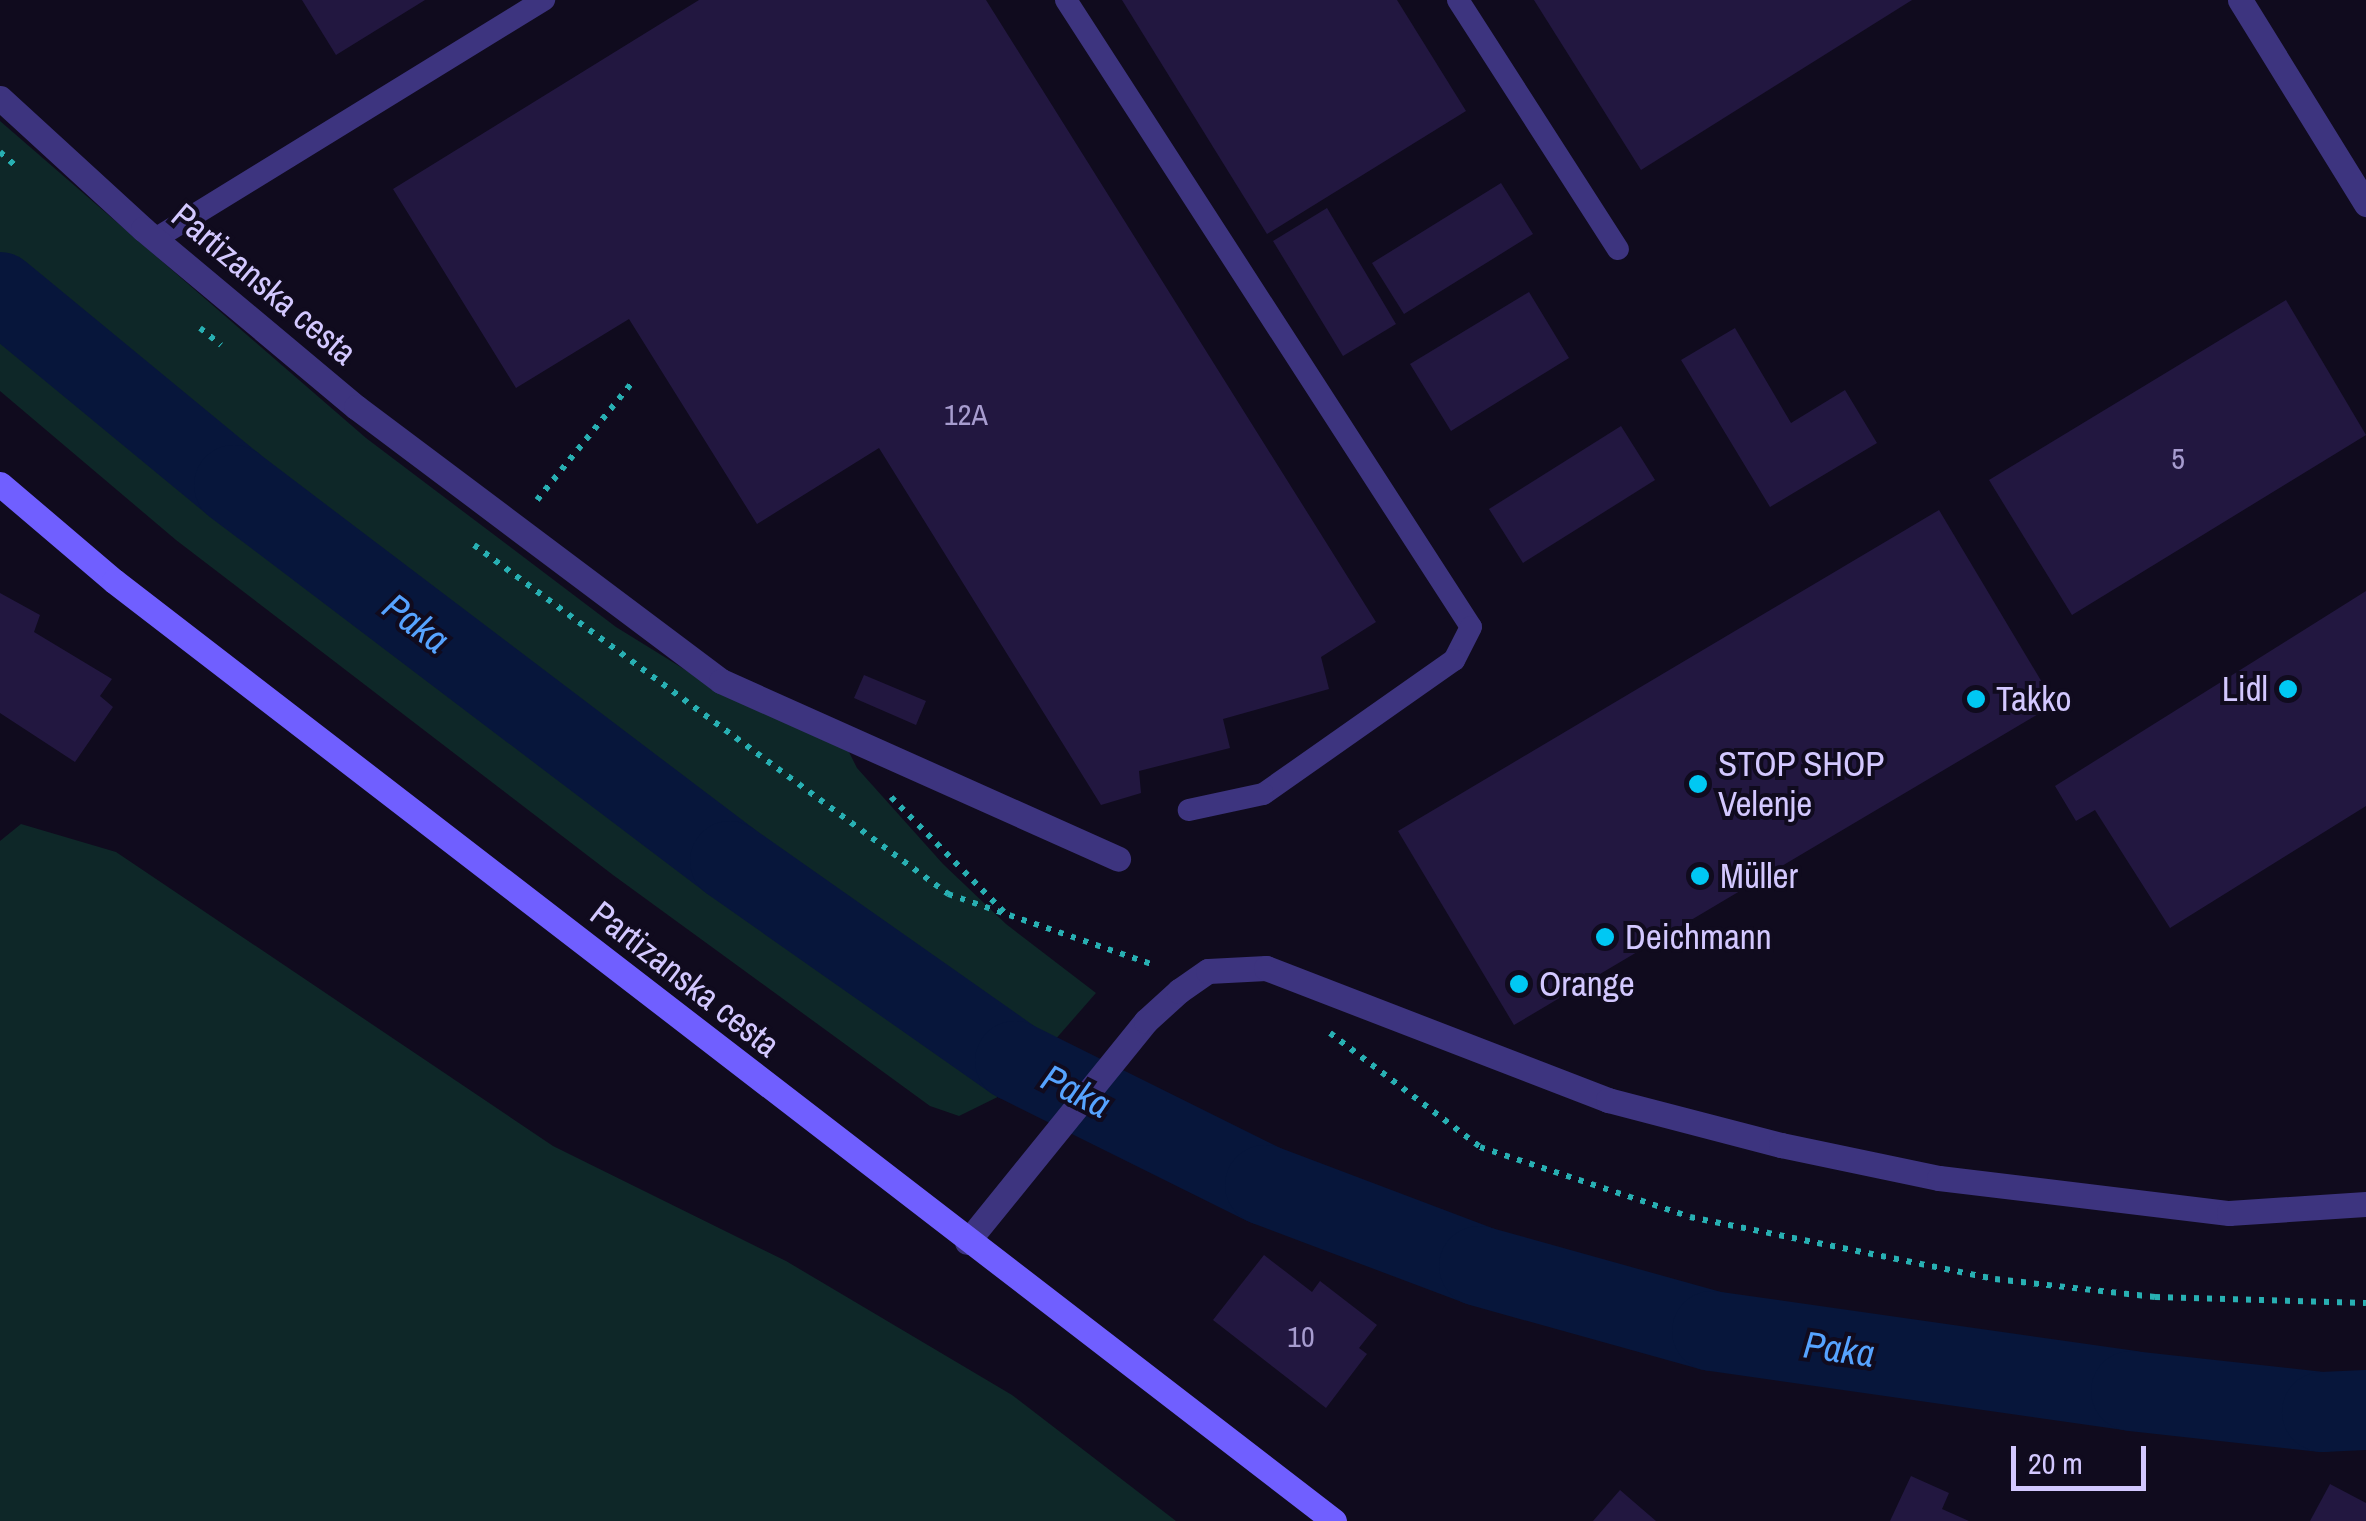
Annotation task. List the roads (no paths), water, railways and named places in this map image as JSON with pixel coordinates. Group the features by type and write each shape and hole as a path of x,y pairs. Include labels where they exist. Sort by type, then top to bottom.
{"main road":[{"name":"Partizanska cesta","path":"0,484 114,581 1334,1521"}],"street":[{"path":"2240,0 2366,204"},
{"name":"Partizanska cesta","path":"0,98 155,239 356,407 721,681 1118,859"},
{"path":"967,1242 1146,1022 1208,971 1266,968 1608,1100 1780,1145 1938,1178 2229,1212 2366,1204"}],"lane":[{"path":"155,239 544,0"},
{"path":"1066,0 1471,627 1454,660 1263,794 1189,810"},
{"path":"1458,0 1618,249"}],"waterway":[{"name":"Paka","path":"0,292 234,485 730,861 1015,1061 1265,1185 1479,1266 1712,1331 2131,1391 2322,1412 2366,1410"}],"place":[{"name":"Lidl","path":"2288,689"},
{"name":"Takko","path":"1976,699"},
{"name":"STOP SHOP Velenje","path":"1698,784"},
{"name":"Müller","path":"1700,876"},
{"name":"Deichmann","path":"1605,937"},
{"name":"Orange","path":"1519,984"}]}
